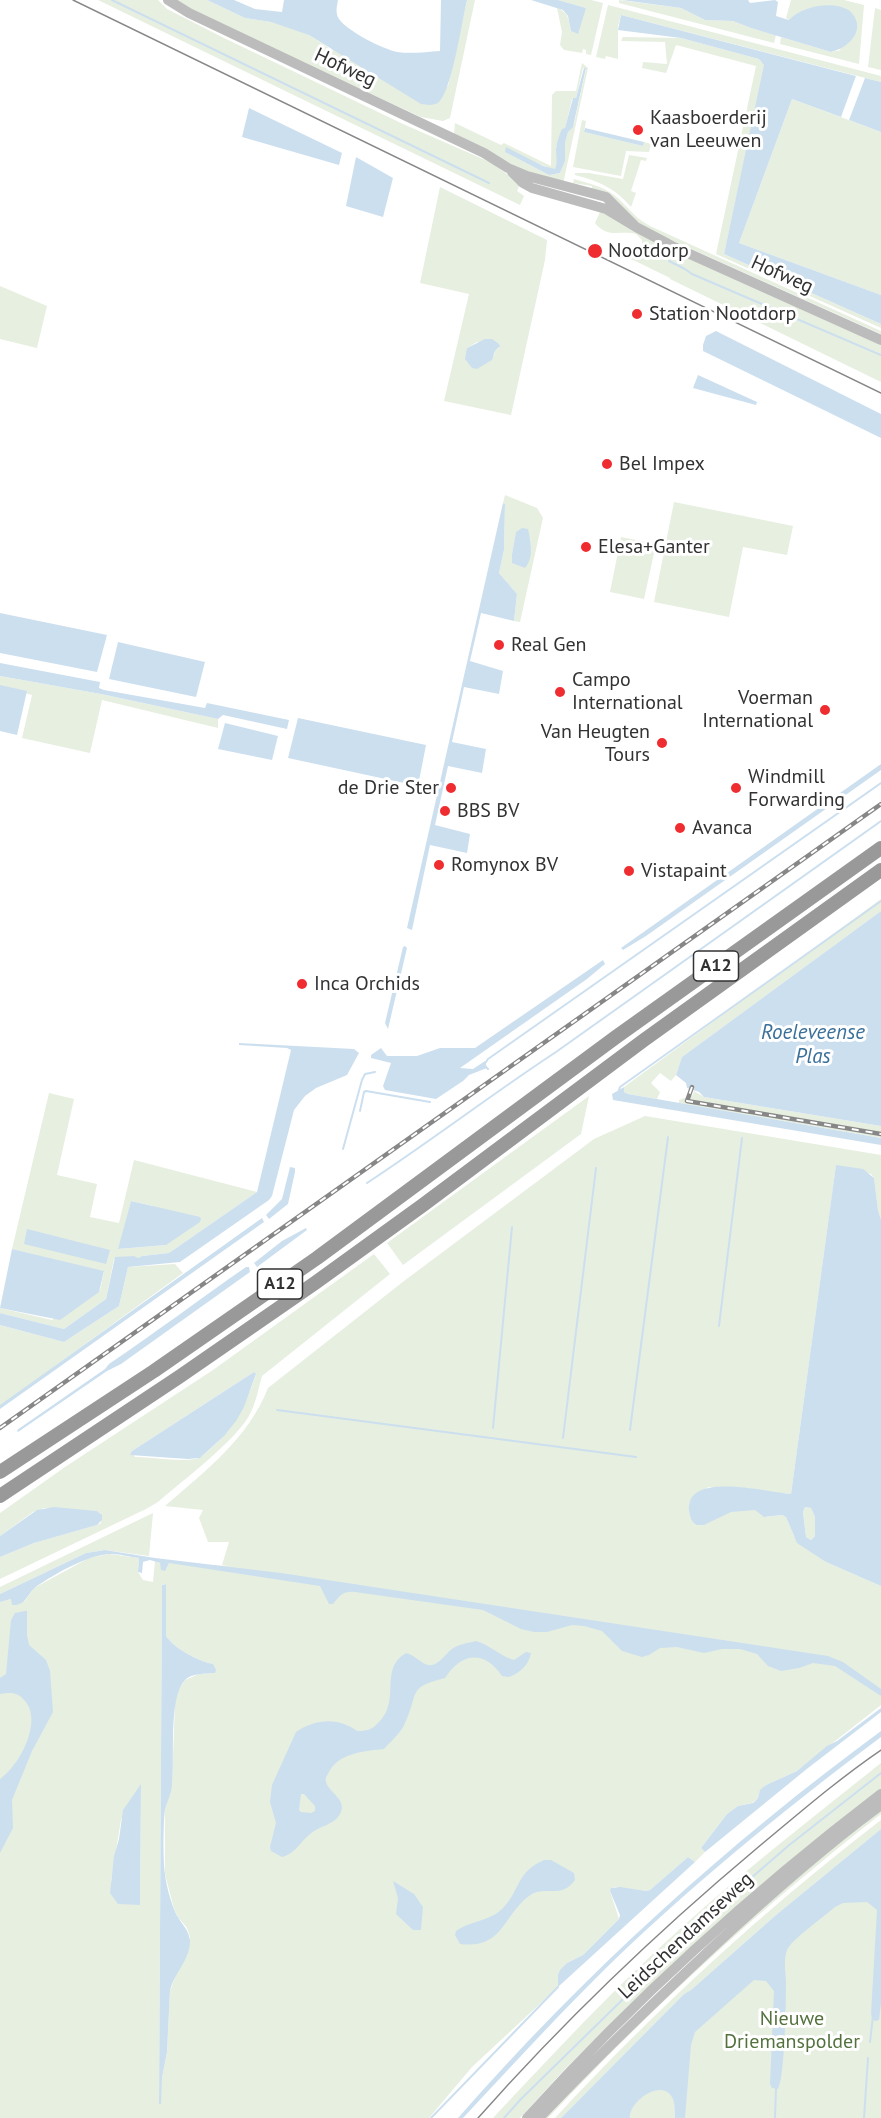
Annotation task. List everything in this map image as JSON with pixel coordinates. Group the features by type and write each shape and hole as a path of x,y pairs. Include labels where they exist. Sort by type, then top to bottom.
{"highway":[{"name":"A12","path":"0,1473 219,1327 336,1245 616,1037 881,848"},
{"name":"A12","path":"0,1496 315,1283 644,1040 881,870"}],"main road":[{"name":"Hofweg","path":"168,0 189,14 484,153 508,168 532,188 595,205 615,214 636,228 881,340"},
{"name":"Leidschendamseweg","path":"527,2118 579,2062 728,1919 812,1847 881,1794"},
{"name":"Leidschendamseweg","path":"539,2118 628,2026 736,1926 779,1887 881,1805"}],"green space":[{"path":"98,0 158,0 167,9 224,38 403,124 492,163 520,184 517,191 524,196 520,205"},
{"path":"176,0 207,0 245,18 293,28 329,48 448,86 467,0 475,0 450,118 443,121 421,117 195,12"},
{"path":"558,0 591,0 603,3 591,55 586,54 586,50 583,49 582,53 564,50 560,45 562,32 557,8 566,14 571,31 586,8"},
{"path":"619,0 681,8 705,20 733,21 776,35 774,43 619,3"},
{"path":"791,0 844,0 864,5 859,64 780,44 781,37 831,52 841,50 786,18"},
{"path":"608,5 881,76 881,82 621,15 618,26 618,59 606,56 605,59 596,57"},
{"path":"875,8 881,10 881,70 868,67"},
{"path":"623,37 681,38 759,59 765,65 724,254 881,324 881,328 716,254 756,66 676,45 666,73 642,68 643,62 667,64 665,42 621,41"},
{"path":"582,63 588,68 563,184 536,177 454,134 455,123 551,166 552,95 556,91 576,91","holes":["583,68 586,69 574,124 568,132 565,143 565,161 560,173 549,175 505,152 555,170 558,162 556,147 565,129 572,99 576,98"]},
{"path":"792,99 881,132 881,295 739,243"},
{"path":"582,120 586,121 584,132 643,146 644,142 651,144 649,152 626,151 621,176 573,167"},
{"path":"629,155 647,158 646,161 641,160 631,191 636,193 631,207 606,186 575,175 575,173 589,173 623,179"},
{"path":"574,179 609,192 650,226 881,331 881,334 658,234 591,190 592,186 573,183"},
{"path":"440,187 547,240 545,260 511,415 444,401 469,294 420,283","holes":["477,342 499,348 495,351 494,356 467,348"]},
{"path":"600,212 659,245 642,246 642,240 636,234 604,231 595,223"},
{"path":"622,249 632,253 640,251 658,253 658,249 672,250 881,345 881,382 619,253"},
{"path":"0,286 47,306 37,348 0,339"},
{"path":"505,495 537,508 543,518 520,622 514,621 517,594 499,573 504,550 505,504 503,503","holes":["516,533 530,537 531,551 512,554"]},
{"path":"674,502 793,526 787,555 743,547 729,617 654,602"},
{"path":"621,537 656,544 644,599 610,592"},
{"path":"0,676 101,694 218,719 218,728 102,700 90,753 22,738 32,695 0,687"},
{"path":"881,899 881,911 682,1057 676,1075 671,1081 660,1073 651,1083 660,1092 657,1099 624,1092 624,1087"},
{"path":"694,1091 704,1097 881,1126 881,1138 679,1103 679,1100 693,1095"},
{"path":"49,1093 74,1099 57,1175 97,1184 90,1217 119,1223 134,1160 257,1192 169,1253 114,1259 106,1299 64,1329 0,1313 0,1308 52,1320 100,1290 104,1272 12,1249","holes":["131,1201 153,1206 166,1245 119,1249"]},
{"path":"589,1096 581,1134 403,1265 387,1243"},
{"path":"645,1116 881,1155 881,1220 874,1178 871,1174 836,1166 791,1494 709,1487 695,1495 689,1503 690,1517 698,1525 736,1511 756,1510 765,1517 782,1515 786,1517 794,1536 826,1562 881,1586 881,1705 797,1771 766,1785 752,1803 738,1806 727,1814 701,1848 705,1852 695,1862 688,1857 650,1890 614,1887 610,1891 619,1919 583,1955 567,1963 558,1981 558,1987 472,2067 429,2118 0,2118 0,1602 11,1599 25,1601 34,1588 89,1558 109,1554 139,1558 138,1572 143,1580 153,1582 155,1561 161,1564 162,1570 165,1570 169,1563 228,1566 222,1565 229,1542 208,1542 199,1518 203,1510 165,1506 210,1467 237,1439 249,1423 268,1388 404,1281 594,1139","holes":["166,1584 166,1636 187,1654 213,1664 215,1673 199,1674 185,1680 175,1702 172,1784 165,1810 165,1874 174,1909 187,1928 190,1937 170,1991 167,2052 159,2104 162,1585","141,1787 140,1905 111,1881 121,1820 133,1796"]},
{"path":"374,1254 390,1274 262,1376 249,1416 242,1426 220,1449 158,1502 0,1579 0,1557 34,1543 97,1525 101,1523 101,1514 97,1511 44,1508 33,1512 0,1536 0,1513 65,1467 213,1370","holes":["254,1372 256,1375 233,1424 219,1441 201,1456 195,1459 180,1460 135,1457 132,1451"]},
{"path":"175,1264 183,1273 0,1406 0,1325 64,1342 119,1306 128,1267"},
{"path":"805,1507 811,1508 815,1517 815,1536 811,1540 806,1537 803,1512"},
{"path":"153,1513 149,1556 105,1550 86,1553 0,1594 0,1587"},
{"path":"881,1763 881,1791 657,1980 565,2069 520,2118 493,2118 656,1950 754,1865"},
{"path":"881,1808 881,1814 793,1885 708,1960 627,2037 548,2118 542,2118 740,1924"},
{"path":"881,1820 881,1829 684,1994 561,2118 555,2118 671,2000 712,1962 795,1889"},
{"name":"Nieuwe Driemanspolder","path":"881,1845 881,2118 576,2118"}],"water":[{"path":"207,0 234,0 255,9 282,12 284,0 338,0 338,17 349,29 383,47 408,53 440,51 441,0 467,0 448,84 439,102 430,105 421,104 309,35 271,22 245,18"},
{"path":"531,0 558,0 586,8 578,34 571,31 568,16 563,10"},
{"path":"622,0 748,0 750,3 775,0 778,2 776,16 789,20 810,8 836,6 850,11 855,18 857,31 850,42 831,52 733,21 705,20 681,8"},
{"path":"621,15 856,76 841,117 792,99 739,243 881,295 881,324 724,254 764,65 759,59 681,38 618,30"},
{"path":"584,68 586,68 573,127 568,132 565,143 565,161 560,173 549,175 505,152 506,147 543,166 555,169 558,139 562,129 565,128 573,98 576,98"},
{"path":"865,78 881,82 881,132 849,120"},
{"path":"249,108 342,153 339,165 242,137"},
{"path":"585,128 644,142 643,146 584,132"},
{"path":"356,157 393,178 383,217 346,206"},
{"path":"716,331 881,414 881,438 703,351 706,336"},
{"path":"485,339 492,339 500,346 495,351 492,360 477,369 472,368 465,359 467,348"},
{"path":"698,375 757,402 756,405 693,388"},
{"path":"503,503 505,504 504,550 499,573 517,594 514,621 481,613 470,661 503,671 499,694 464,687 452,742 486,749 482,773 448,766 435,825 470,834 467,853 430,845 412,930 407,928"},
{"path":"522,528 528,529 531,544 530,560 525,568 512,563 516,532"},
{"path":"0,613 107,635 97,672 0,653"},
{"path":"118,642 205,662 196,697 109,679"},
{"path":"0,663 100,682 99,688 104,690 205,708 207,703 289,720 287,729 223,715 218,719 101,694 0,676"},
{"path":"0,685 27,691 17,735 0,731"},
{"path":"298,718 426,745 418,786 288,758"},
{"path":"225,723 278,736 272,760 218,749"},
{"path":"881,764 881,770 646,936 623,950 621,948"},
{"name":"Roeleveense Plas","path":"881,911 881,1126 704,1097 699,1092 687,1088 686,1083 676,1075 682,1057"},
{"path":"405,946 407,948 388,1029 385,1023"},
{"path":"603,960 605,964 587,979 460,1068 473,1069 485,1061 487,1068 469,1075 436,1099 385,1090 383,1086 391,1063 371,1058 371,1055 381,1048 387,1056 417,1056 440,1048 475,1048"},
{"path":"239,1043 354,1049 359,1053 347,1075 316,1088 305,1096 294,1110 272,1196 269,1200 180,1262 128,1267 119,1306 64,1342 0,1325 0,1313 64,1329 106,1299 115,1257 134,1256 138,1258 169,1253 257,1192 291,1050 239,1045"},
{"path":"624,1087 624,1092 628,1094 881,1138 881,1145 613,1100 612,1094"},
{"path":"836,1165 863,1169 874,1178 881,1220 881,1586 826,1562 797,1543 786,1517 782,1515 764,1517 755,1510 731,1512 704,1525 697,1525 692,1521 689,1510 692,1498 701,1490 714,1487 749,1488 791,1494","holes":["805,1507 811,1508 815,1517 815,1536 811,1540 806,1537 803,1512"]},
{"path":"290,1167 295,1168 295,1172 288,1204 269,1219 266,1215 282,1199"},
{"path":"131,1201 201,1219 200,1222 166,1245 118,1249"},
{"path":"262,1218 264,1222 0,1409 0,1405"},
{"path":"306,1228 307,1230 257,1267 254,1263 282,1241"},
{"path":"27,1229 110,1250 106,1264 24,1244"},
{"path":"12,1249 104,1271 99,1292 60,1320 0,1308"},
{"path":"249,1267 250,1272 121,1364 107,1371 18,1432 17,1430"},
{"path":"254,1372 256,1374 244,1407 236,1421 224,1436 200,1458 130,1455 132,1451"},
{"path":"54,1507 97,1511 102,1515 102,1520 97,1525 34,1543 0,1557 0,1536 37,1510"},
{"path":"105,1550 281,1573 828,1656 843,1662 881,1689 881,1696 835,1666 813,1663 781,1671 768,1666 757,1654 740,1649 722,1649 704,1653 677,1647 660,1648 642,1657 622,1651 602,1631 584,1626 572,1625 547,1632 534,1632 521,1629 483,1610 355,1592 344,1593 333,1604 329,1604 320,1586 169,1563 165,1571 161,1570 160,1563 150,1560 143,1562 142,1573 138,1572 139,1558 118,1554 93,1557 72,1566 37,1586 24,1601 17,1605 12,1605 11,1599 0,1602 0,1594 86,1553"},
{"path":"166,1584 166,1636 187,1654 213,1664 216,1670 215,1673 195,1675 185,1680 176,1700 174,1714 172,1787 164,1816 164,1868 172,1902 190,1941 185,1960 170,1991 167,2052 162,2078 161,2104 159,2104 162,1585"},
{"path":"27,1611 29,1645 46,1660 50,1671 53,1712 32,1751 12,1800 13,1828 0,1853 0,1779 21,1754 30,1731 31,1720 30,1710 20,1696 14,1693 0,1694 0,1678 6,1674 11,1620 15,1613"},
{"path":"476,1641 514,1660 526,1652 531,1653 523,1668 509,1677 502,1676 488,1661 473,1658 458,1663 445,1678 419,1688 403,1727 384,1749 352,1754 344,1757 332,1767 326,1781 342,1805 337,1818 314,1831 287,1855 282,1857 271,1851 276,1823 270,1802 272,1785 296,1732 311,1724 326,1721 342,1723 357,1731 371,1729 385,1714 389,1705 393,1668 406,1653 425,1664 432,1665 455,1647","holes":["301,1794 304,1794 315,1806 315,1811 311,1813 299,1810"]},
{"path":"881,1708 881,1712 705,1852 701,1848 727,1814 738,1806 753,1803 758,1798 760,1790 766,1785 797,1771 827,1746"},
{"path":"881,1731 881,1737 770,1823 663,1914 578,1996 463,2118 458,2118 556,2013 659,1913 768,1819"},
{"path":"141,1784 140,1905 118,1904 110,1893 114,1856 123,1810"},
{"path":"881,1829 881,2003 879,2020 875,2021 871,2014 877,1910 867,1902 843,1903 809,1928 787,1950 784,2055 778,2089 772,2088 770,2084 774,1991 766,1981 754,1980 695,2032 691,2045 685,2118 675,2118 673,2099 662,2090 654,2091 640,2099 634,2105 630,2118 561,2118 684,1994"},
{"path":"688,1857 695,1862 558,1987 560,1970 567,1963 583,1955 619,1919 620,1915 610,1891 611,1888 650,1890"},
{"path":"544,1860 551,1860 574,1873 575,1880 564,1889 541,1891 529,1896 501,1929 486,1941 460,1944 455,1935 456,1931 486,1919 502,1909 528,1870"},
{"path":"393,1881 414,1894 423,1907 421,1930 413,1930 396,1914 398,1898"}],"waterway":[{"path":"112,0 489,183"},
{"path":"669,261 692,274 881,355"},
{"path":"488,1069 484,1065 488,1059 881,783"},
{"path":"367,1183 881,821"},
{"path":"619,1090 620,1087 881,901"},
{"path":"343,1149 362,1080 365,1074 375,1072"},
{"path":"360,1111 366,1091 430,1102"},
{"path":"630,1430 668,1137"},
{"path":"719,1326 742,1138"},
{"path":"563,1438 596,1168"},
{"path":"493,1428 512,1227"},
{"path":"277,1410 636,1457"},
{"path":"504,2118 712,1912 788,1846 881,1773"},
{"path":"431,2118 558,1987"},
{"path":"870,2042 873,2016"},
{"path":"864,2118 868,2058"},
{"path":"775,2118 776,2088"}],"tram line":[{"path":"73,0 881,393"},
{"path":"478,2118 578,2012 683,1912 817,1798 881,1750"}],"railway":[{"path":"0,1428 881,804"},
{"path":"692,1087 687,1101 881,1134"}],"place":[{"name":"Kaasboerderij van Leeuwen","path":"638,130"},
{"name":"Nootdorp","path":"595,251"},
{"name":"Station Nootdorp","path":"637,314"},
{"name":"Bel Impex","path":"607,464"},
{"name":"Elesa+Ganter","path":"586,547"},
{"name":"Real Gen","path":"499,645"},
{"name":"Campo International","path":"560,692"},
{"name":"Voerman International","path":"825,710"},
{"name":"Van Heugten Tours","path":"662,743"},
{"name":"de Drie Ster","path":"451,788"},
{"name":"Windmill Forwarding","path":"736,788"},
{"name":"BBS BV","path":"445,811"},
{"name":"Avanca","path":"680,828"},
{"name":"Romynox BV","path":"439,865"},
{"name":"Vistapaint","path":"629,871"},
{"name":"Inca Orchids","path":"302,984"}]}
